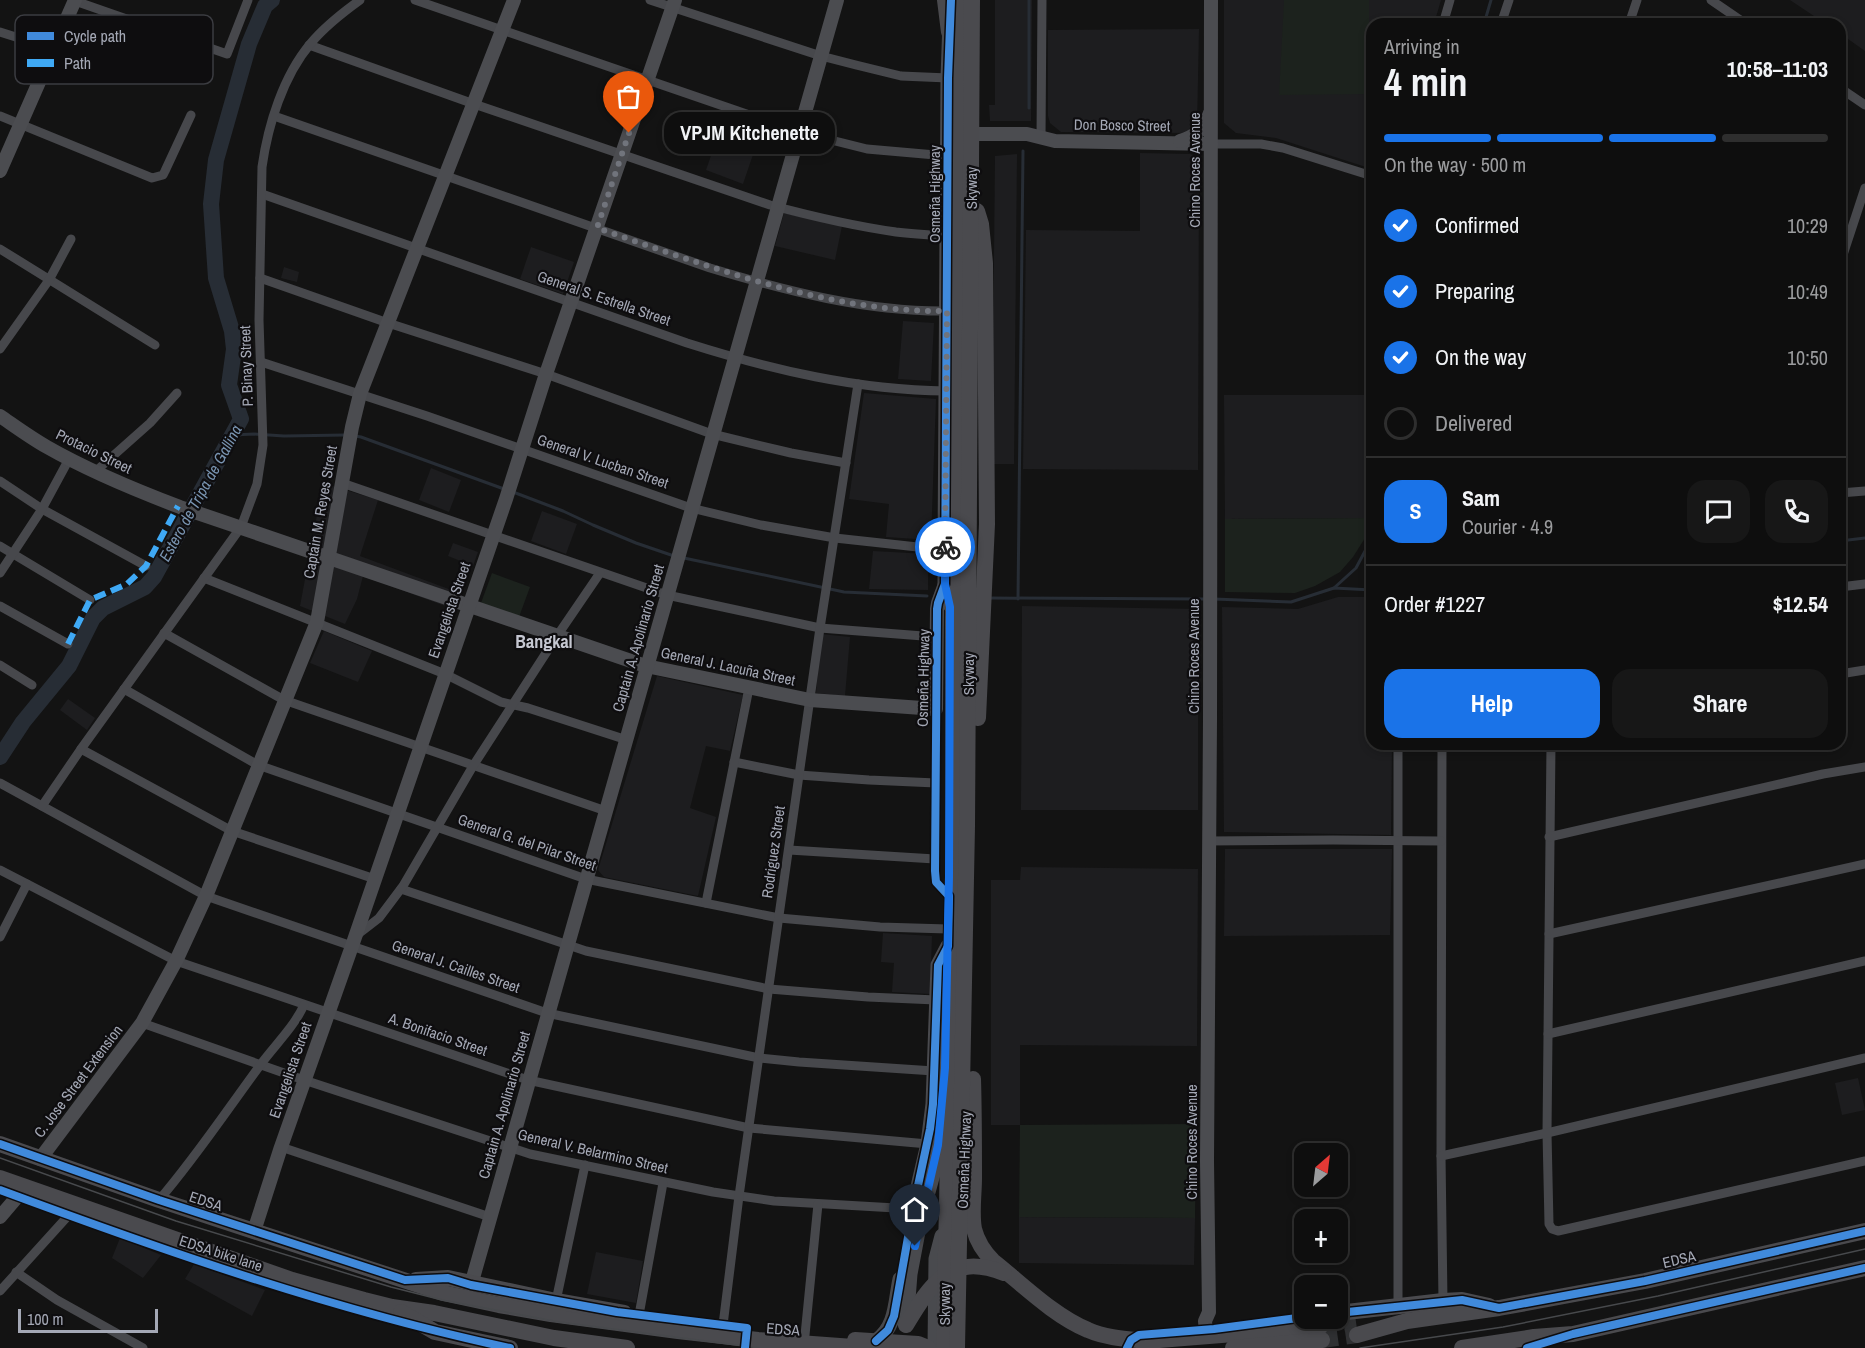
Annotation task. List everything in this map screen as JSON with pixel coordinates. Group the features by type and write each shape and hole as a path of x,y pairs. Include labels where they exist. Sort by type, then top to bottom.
{"highway":[{"path":"945,0 958,93"},
{"name":"Skyway","path":"944,1348 954,867 953,622 958,0"},
{"name":"Skyway","path":"959,1348 968,774 972,0"},
{"path":"972,47 982,0"},
{"path":"968,774 975,753 984,623 987,524 985,262 981,224 975,206"},
{"path":"969,1003 975,1120 974,1228 981,1246 993,1261 1010,1275 1064,1317 1087,1330 1128,1340 1148,1341 1321,1334 1233,1348"},
{"name":"EDSA","path":"0,1144 159,1200 443,1293 499,1305 632,1320 759,1340 872,1345"},
{"path":"0,1178 292,1280 392,1307 435,1313 534,1334 627,1348"},
{"name":"EDSA","path":"1357,1329 1499,1308 1645,1281 1865,1231"},
{"path":"906,1325 934,1283 954,1270 981,1266 1010,1275"},
{"path":"1527,1348 1573,1334 1865,1268"},
{"path":"405,1280 447,1278 632,1320 723,1325 750,1332 805,1335 872,1345 918,1344 928,1348"},
{"path":"1348,1312 1462,1300 1499,1308"},
{"path":"392,1307 435,1332 510,1348"},
{"path":"1127,1348 1131,1340 1139,1335 1210,1331 1294,1319"},
{"path":"1462,1348 1534,1337 1573,1334"}],"main road":[{"name":"Osmeña Highway","path":"906,1325 910,1274 938,1145 945,1068 949,896 950,607 945,584 947,156 951,0"},
{"name":"Osmeña Highway","path":"959,1348 972,826 977,0"},
{"name":"Osmeña Highway","path":"872,1345 892,1324 913,1209 928,1144 933,1104 938,965 948,946"},
{"path":"898,1285 908,1292 916,1291 924,1285 932,1273 949,1205 964,1158"},
{"path":"935,1348 936,1259"}],"street":[{"path":"213,49 227,54 248,0"},
{"name":"P. Binay Street","path":"42,806 241,527 256,484 263,445 260,278 262,167 265,147 274,116 293,70 309,45 333,21 360,0"},
{"path":"416,0 800,132 867,148 947,156"},
{"name":"Captain M. Reyes Street","path":"142,1023 176,961 206,896 317,622 360,394 513,0"},
{"path":"650,0 674,4 820,56 901,76 948,78"},
{"name":"Captain A. Apolinario Street","path":"471,1285 837,0"},
{"path":"1041,138 1042,0"},
{"name":"Chino Roces Avenue","path":"1210,1331 1205,1321 1209,1312 1207,1161 1211,0"},
{"path":"1445,18 1450,0"},
{"path":"1503,18 1509,0"},
{"path":"1631,18 1637,0"},
{"path":"1711,0 1731,18"},
{"path":"69,15 75,1 115,15"},
{"name":"Evangelista Street","path":"254,1231 674,4"},
{"path":"0,32 15,37"},
{"path":"309,45 474,104 778,207 806,215 896,232 947,236"},
{"path":"0,171 39,84"},
{"path":"1846,92 1865,105"},
{"path":"1175,142 1192,137 1199,131 1205,124 1211,108"},
{"path":"0,116 152,178 163,175 191,115"},
{"path":"274,116 756,282 903,311 947,311"},
{"name":"Don Bosco Street","path":"976,134 1027,134 1055,141 1261,144 1283,148 1366,174"},
{"path":"1846,246 1865,188"},
{"name":"General S. Estrella Street","path":"262,194 734,358 778,370 858,384 894,389 946,391"},
{"path":"0,349 49,280 71,239"},
{"path":"0,249 156,345"},
{"path":"260,278 388,323 546,374 712,434 791,453 846,463"},
{"name":"General V. Lucban Street","path":"261,362 692,508 761,525 835,538 945,550"},
{"name":"Rodriguez Street","path":"723,1325 739,1196 820,628 858,384"},
{"path":"96,471 150,423 177,393"},
{"name":"Protacio Street","path":"0,416 46,447 69,459 179,506"},
{"path":"0,573 42,508 69,459"},
{"path":"0,481 42,508 146,566"},
{"path":"342,483 667,595 820,628 936,637"},
{"path":"1846,493 1865,491"},
{"name":"General J. Lacuña Street","path":"179,506 646,666 810,700 936,709"},
{"path":"0,546 90,600"},
{"path":"353,941 379,918 401,889 513,704 600,573"},
{"path":"204,578 444,674 501,702 627,740"},
{"name":"Osmeña Highway","path":"945,584 938,603 936,637 935,859 936,882 949,896"},
{"path":"1846,586 1865,584"},
{"path":"0,606 68,644"},
{"path":"164,633 284,700 606,811"},
{"path":"0,665 32,685"},
{"path":"1846,673 1865,670"},
{"path":"705,903 749,688"},
{"name":"General G. del Pilar Street","path":"124,689 258,765 586,879 779,918 869,926 948,929"},
{"path":"81,749 232,831 375,879"},
{"path":"1398,750 1396,1065 1398,1306"},
{"path":"1442,750 1443,1301"},
{"path":"1551,750 1547,1133 1549,1224 1552,1229 1558,1231 1865,1161"},
{"path":"734,762 799,775 936,783"},
{"path":"1549,837 1823,774 1865,767"},
{"name":"General J. Cailles Street","path":"0,782 206,896 353,941 547,1014 759,1058 934,1071"},
{"path":"1208,841 1441,842"},
{"path":"789,850 935,859"},
{"path":"1549,934 1865,864"},
{"name":"A. Bonifacio Street","path":"0,870 176,961 528,1080 749,1128 928,1144"},
{"path":"0,937 27,884"},
{"path":"401,889 586,951 769,989 936,1000"},
{"path":"1548,1034 1865,961"},
{"path":"159,1200 216,1129 304,1005"},
{"name":"General V. Belarmino Street","path":"142,1023 509,1148 663,1183 739,1196 818,1204 913,1209"},
{"name":"C. Jose Street Extension","path":"40,1159 142,1023"},
{"path":"1441,1156 1865,1058"},
{"path":"281,1147 490,1217"},
{"path":"556,1301 585,1166"},
{"path":"632,1320 663,1183"},
{"path":"0,1217 17,1197 32,1190"},
{"path":"805,1335 818,1204"},
{"path":"0,1291 77,1206"},
{"path":"16,1272 57,1300 143,1348"}],"shaded area":[{"path":"995,0 1032,0 1031,121 990,121 989,105 995,105"},
{"path":"1224,0 1441,0 1436,18 1366,18 1366,167 1276,138 1236,133 1224,123"},
{"path":"1284,0 1369,0 1369,18 1366,18 1366,94 1279,95"},
{"path":"1790,0 1865,0 1865,51 1846,38 1846,18 1817,18"},
{"path":"1199,29 1197,128 1191,133 1061,132 1050,123 1048,116 1048,30"},
{"path":"727,109 764,122 743,184 706,170"},
{"path":"1140,153 1190,154 1196,157 1199,163 1198,470 1023,469 1026,230 1140,231"},
{"path":"1017,154 1014,464 992,464 995,156"},
{"path":"784,213 842,226 835,260 775,246"},
{"path":"531,247 574,262 563,294 520,279"},
{"path":"284,267 299,272 297,282 281,278"},
{"path":"903,321 934,323 931,381 898,379"},
{"path":"864,393 936,399 931,540 886,537 889,504 849,499"},
{"path":"1224,395 1366,395 1366,518 1225,519"},
{"path":"431,468 461,480 449,512 419,500"},
{"path":"323,483 378,500 360,556 462,594 456,610 363,576 357,599 345,624 300,606"},
{"path":"542,511 577,524 566,554 531,541"},
{"path":"1366,518 1366,535 1353,557 1340,572 1315,586 1295,593 1225,592 1225,519"},
{"path":"453,543 478,552 473,566 448,556"},
{"path":"873,551 928,554 928,590 869,589"},
{"path":"492,573 530,587 519,617 481,603"},
{"path":"1338,597 1366,597 1366,750 1392,750 1391,835 1224,832 1222,607 1298,609"},
{"path":"1022,606 1198,609 1198,810 1021,810"},
{"path":"324,631 372,651 358,682 310,663"},
{"path":"821,634 850,637 845,696 816,693"},
{"path":"657,676 743,695 730,751 706,746 690,808 716,817 698,896 604,877 598,870"},
{"path":"68,699 95,718 87,730 60,710"},
{"path":"1225,849 1392,849 1390,935 1224,936"},
{"path":"1021,867 1198,869 1197,1046 1020,1045 1020,1125 991,1125 991,880 1020,880"},
{"path":"883,933 932,936 930,994 892,992 894,963 881,962"},
{"path":"1858,1078 1865,1110 1842,1115 1835,1083"},
{"path":"1196,1124 1195,1218 1019,1217 1020,1125"},
{"path":"1019,1217 1195,1218 1194,1265 1019,1263"},
{"path":"120,1238 161,1255 143,1278 112,1258"},
{"path":"596,1252 643,1261 636,1303 587,1294"},
{"path":"194,1264 265,1290 252,1316 185,1279"}],"waterway":[{"name":"Estero de Tripa de Gallina","path":"0,757 23,722 69,666 93,618 103,608 145,587 154,577 241,419 229,385 234,349 232,331 216,278 211,204 216,160 249,44 265,6 272,0"},
{"path":"1029,0 1029,108"},
{"path":"1486,18 1491,0"},
{"path":"1018,599 1023,151"},
{"path":"233,435 345,435"},
{"path":"355,436 504,489"},
{"path":"513,492 636,543 674,556"},
{"path":"1846,540 1865,538"},
{"path":"1334,588 1356,568 1366,549"},
{"path":"684,558 844,592 927,596"},
{"path":"1214,599 1291,602 1334,588 1366,590"},
{"path":"990,598 1205,599"}],"tunnel":[{"path":"1348,1323 1356,1322"},
{"path":"1322,1340 1357,1335"}],"tram line":[{"path":"0,1158 176,1221 391,1287 442,1300 559,1322 759,1348"},
{"path":"1360,1348 1503,1327 1658,1296 1865,1249"}],"marked path":[{"path":"68,644 90,600 127,584 146,566 178,506"}],"cycle path":[{"path":"876,1341 888,1330 894,1316 930,1129 938,965 948,946 949,896 936,882 935,871 937,609 945,584 948,78 951,0"},
{"path":"0,1144 159,1200 405,1280 448,1278 471,1285 617,1312 747,1328 745,1348"},
{"name":"EDSA bike lane","path":"0,1190 126,1236 316,1298 510,1348"},
{"path":"1348,1312 1462,1300 1499,1308 1645,1281 1865,1231"},
{"path":"1527,1348 1573,1334 1865,1268"},
{"path":"1127,1348 1131,1340 1139,1335 1214,1329 1294,1318"}],"way so far":[{"path":"629,133 597,228 756,282 903,311 947,311 945,547"}],"place":[{"name":"VPJM Kitchenette","path":"629,133"}],"district":[{"name":"Bangkal","path":"544,641"}],"route":[{"path":"915,1246 938,1145 945,1068 949,877 950,607 945,584 945,547"}]}
